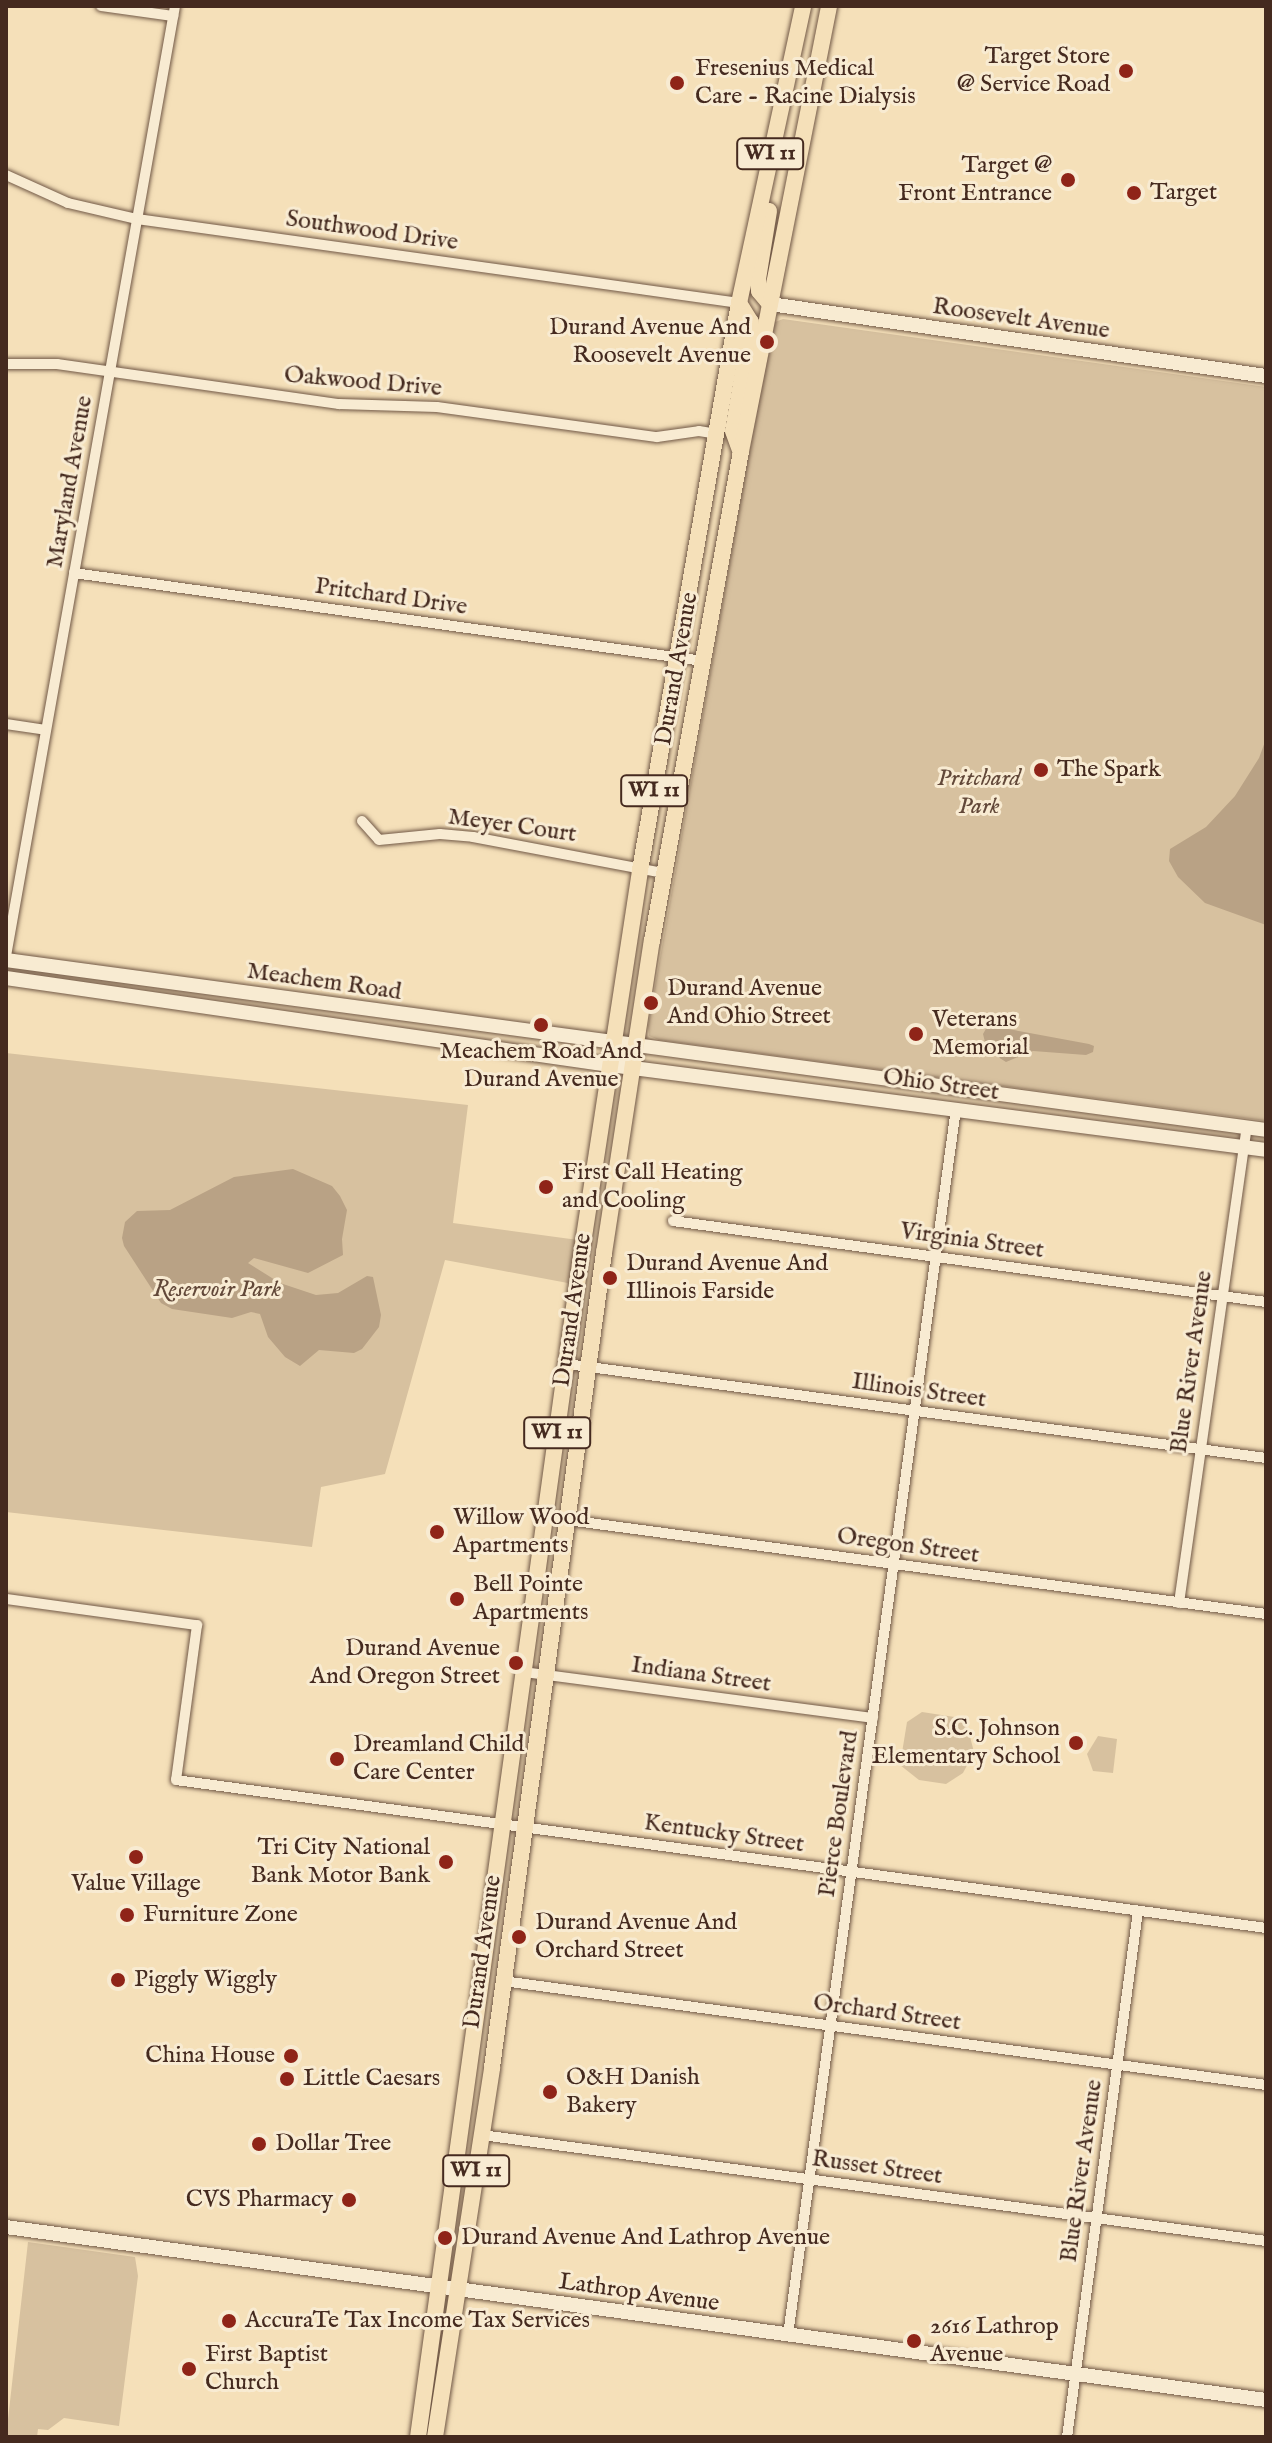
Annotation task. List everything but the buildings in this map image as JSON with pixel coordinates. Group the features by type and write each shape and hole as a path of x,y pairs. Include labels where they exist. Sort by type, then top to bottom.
{"main road":[{"name":"Durand Avenue","path":"435,2437 466,2103 610,1065 676,657 739,303 803,6"},
{"name":"Durand Avenue","path":"418,2437 482,2135 589,1366 663,873 741,451 829,6"},
{"path":"767,173 771,201 758,279 759,291 770,304"},
{"path":"739,303 751,322 733,431 741,451"},
{"path":"466,2103 473,2128 482,2135"}],"street":[{"path":"101,6 174,11"},
{"name":"Maryland Avenue","path":"6,958 174,11"},
{"name":"Southwood Drive","path":"6,175 68,203 137,219 739,303"},
{"name":"Roosevelt Avenue","path":"770,304 1266,376"},
{"name":"Oakwood Drive","path":"6,364 57,364 339,404 437,407 657,437 699,431 717,434"},
{"name":"Pritchard Drive","path":"74,573 703,661"},
{"path":"6,724 46,730"},
{"name":"Meyer Court","path":"362,821 379,840 440,834 572,853 663,873"},
{"name":"Meachem Road","path":"6,958 296,1001 637,1045"},
{"name":"Meachem Road","path":"6,978 610,1065"},
{"path":"137,998 139,979"},
{"path":"294,1021 296,1001"},
{"path":"439,1041 441,1020"},
{"name":"Ohio Street","path":"637,1045 1266,1130"},
{"name":"Ohio Street","path":"610,1065 1266,1150"},
{"name":"Pierce Boulevard","path":"788,2335 956,1109"},
{"name":"Blue River Avenue","path":"1179,1603 1247,1128"},
{"name":"Virginia Street","path":"673,1221 1266,1302"},
{"name":"Illinois Street","path":"567,1364 1266,1458"},
{"name":"Oregon Street","path":"545,1517 1266,1614"},
{"name":"Kentucky Street","path":"6,1599 197,1625 176,1780 1266,1928"},
{"name":"Indiana Street","path":"524,1672 873,1718"},
{"name":"Blue River Avenue","path":"1067,2437 1138,1911"},
{"name":"Orchard Street","path":"503,1981 1266,2085"},
{"name":"Russet Street","path":"482,2135 1266,2241"},
{"name":"Lathrop Avenue","path":"6,2227 1266,2400"}],"green space":[{"name":"Pritchard Park","path":"783,319 1266,387 1266,1121 659,1040 649,1036 648,1026 770,335 775,322"},
{"name":"Reservoir Park","path":"6,1053 468,1105 453,1223 578,1240 573,1284 445,1260 385,1474 321,1487 312,1547 6,1512"},
{"path":"922,1712 961,1718 968,1729 974,1752 963,1773 946,1784 919,1780 900,1765 907,1722"},
{"path":"1098,1736 1117,1739 1113,1773 1093,1771 1087,1754"},
{"path":"28,2242 135,2257 138,2276 119,2426 64,2418 48,2430 38,2429 37,2437 6,2437"}],"shaded area":[{"path":"1266,739 1266,925 1205,903 1178,877 1169,861 1170,849 1206,827 1235,796 1259,758"},
{"path":"987,1027 1089,1044 1094,1046 1093,1052 1086,1055 1033,1051 1006,1062 987,1050 983,1034"},
{"path":"293,1169 332,1186 340,1196 347,1210 342,1239 343,1255 308,1273 254,1258 248,1263 280,1283 316,1295 338,1293 367,1276 373,1277 381,1315 379,1327 362,1349 354,1353 319,1350 300,1366 285,1357 268,1337 260,1314 251,1312 232,1318 172,1309 161,1303 124,1246 122,1238 125,1222 137,1211 170,1210 234,1177"}],"place":[{"name":"Target Store @ Service Road","path":"1126,71"},
{"name":"Fresenius Medical Care - Racine Dialysis","path":"677,83"},
{"name":"Target @ Front Entrance","path":"1068,180"},
{"name":"Target","path":"1134,193"},
{"name":"Durand Avenue And Roosevelt Avenue","path":"767,342"},
{"name":"The Spark","path":"1041,770"},
{"name":"Durand Avenue And Ohio Street","path":"651,1003"},
{"name":"Meachem Road And Durand Avenue","path":"541,1025"},
{"name":"Veterans Memorial","path":"916,1034"},
{"name":"First Call Heating and Cooling","path":"546,1187"},
{"name":"Durand Avenue And Illinois Farside","path":"610,1278"},
{"name":"Willow Wood Apartments","path":"437,1532"},
{"name":"Bell Pointe Apartments","path":"457,1599"},
{"name":"Durand Avenue And Oregon Street","path":"516,1663"},
{"name":"S.C. Johnson Elementary School","path":"1076,1743"},
{"name":"Dreamland Child Care Center","path":"337,1759"},
{"name":"Value Village","path":"136,1857"},
{"name":"Tri City National Bank Motor Bank","path":"446,1862"},
{"name":"Furniture Zone","path":"127,1915"},
{"name":"Durand Avenue And Orchard Street","path":"519,1937"},
{"name":"Piggly Wiggly","path":"118,1980"},
{"name":"China House","path":"291,2056"},
{"name":"Little Caesars","path":"287,2079"},
{"name":"O&H Danish Bakery","path":"550,2092"},
{"name":"Dollar Tree","path":"259,2144"},
{"name":"CVS Pharmacy","path":"349,2200"},
{"name":"Durand Avenue And Lathrop Avenue","path":"445,2238"},
{"name":"AccuraTe Tax Income Tax Services","path":"229,2321"},
{"name":"2616 Lathrop Avenue","path":"914,2341"},
{"name":"First Baptist Church","path":"189,2369"}]}
